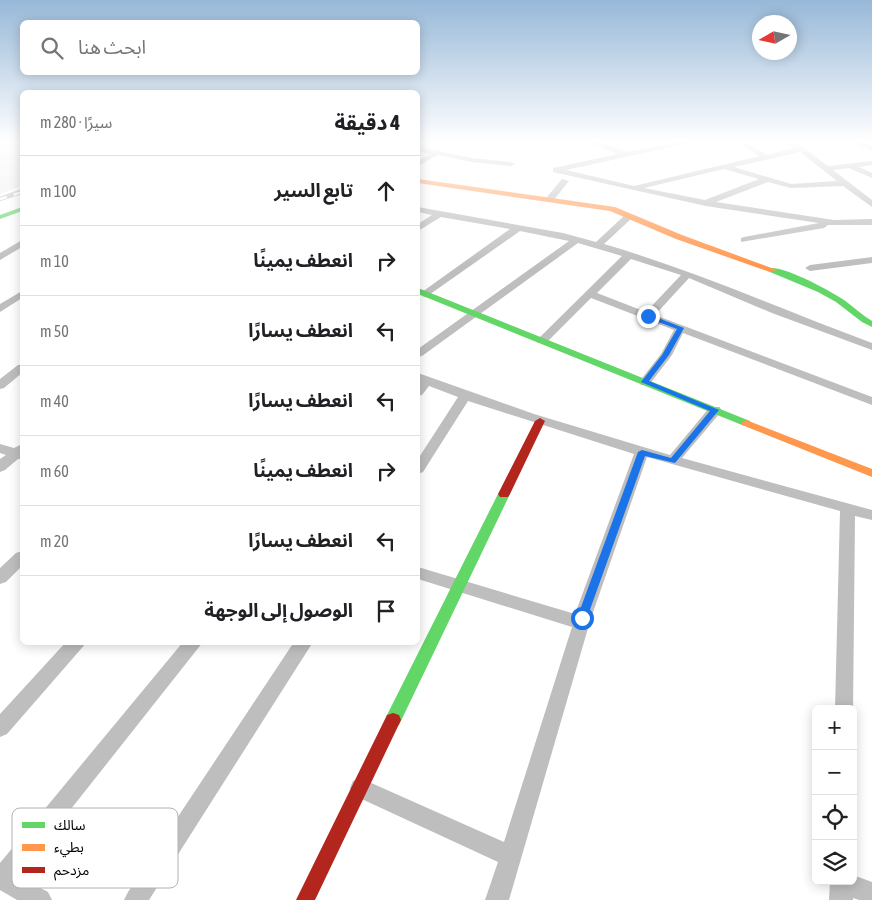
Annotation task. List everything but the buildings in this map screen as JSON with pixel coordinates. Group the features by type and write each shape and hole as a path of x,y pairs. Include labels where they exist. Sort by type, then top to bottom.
{"street":[{"path":"425,182 599,206 784,274 816,288 847,306 863,321 872,324"},
{"path":"550,199 564,182"},
{"path":"607,182 706,203 834,223"},
{"path":"632,188 658,182"},
{"path":"706,203 760,182"},
{"path":"777,182 790,186 844,183 872,204"},
{"path":"0,217 20,210"},
{"path":"420,210 518,228 597,246 688,274 776,311 872,347"},
{"path":"420,227 441,213"},
{"path":"597,246 630,216"},
{"path":"0,225 20,218"},
{"path":"744,240 834,223 872,222"},
{"path":"422,292 518,228"},
{"path":"420,353 576,240"},
{"path":"0,256 20,244"},
{"path":"542,341 629,256"},
{"path":"810,268 872,260"},
{"path":"648,316 688,274"},
{"path":"422,292 872,473"},
{"path":"590,294 872,401"},
{"path":"0,309 20,295"},
{"path":"645,382 666,355 680,328"},
{"path":"0,385 20,370"},
{"path":"422,378 465,396 540,421 672,461 872,515"},
{"path":"420,466 465,396"},
{"path":"672,461 715,410"},
{"path":"305,900 540,421"},
{"path":"0,448 20,452"},
{"path":"497,900 582,618 642,452"},
{"path":"0,467 20,453"},
{"path":"845,705 848,508"},
{"path":"0,578 20,559"},
{"path":"420,574 582,623"},
{"path":"0,728 75,645"},
{"path":"58,808 192,645"},
{"path":"178,836 302,645"},
{"path":"360,788 510,856"},
{"path":"12,864 0,879 12,885"},
{"path":"17,888 40,900"},
{"path":"136,900 144,888"},
{"path":"841,888 872,893"}],"shaded area":[{"path":"0,182 20,182 20,187 0,194"}],"waterway":[{"path":"0,198 20,191"}],"railway":[{"path":"0,199 20,193"}],"traffic: fast":[{"path":"0,217 20,210"},
{"path":"773,270 821,290 872,324"},
{"path":"420,292 746,423"},
{"path":"393,720 504,494"}],"traffic: slow":[{"path":"425,182 612,209 679,237 773,270"},
{"path":"746,423 872,473"}],"traffic: jam":[{"path":"504,494 540,421"},
{"path":"305,900 393,720"}],"route":[{"path":"582,618 642,452 672,461 715,410 645,382 666,355 680,328 648,316"}]}
